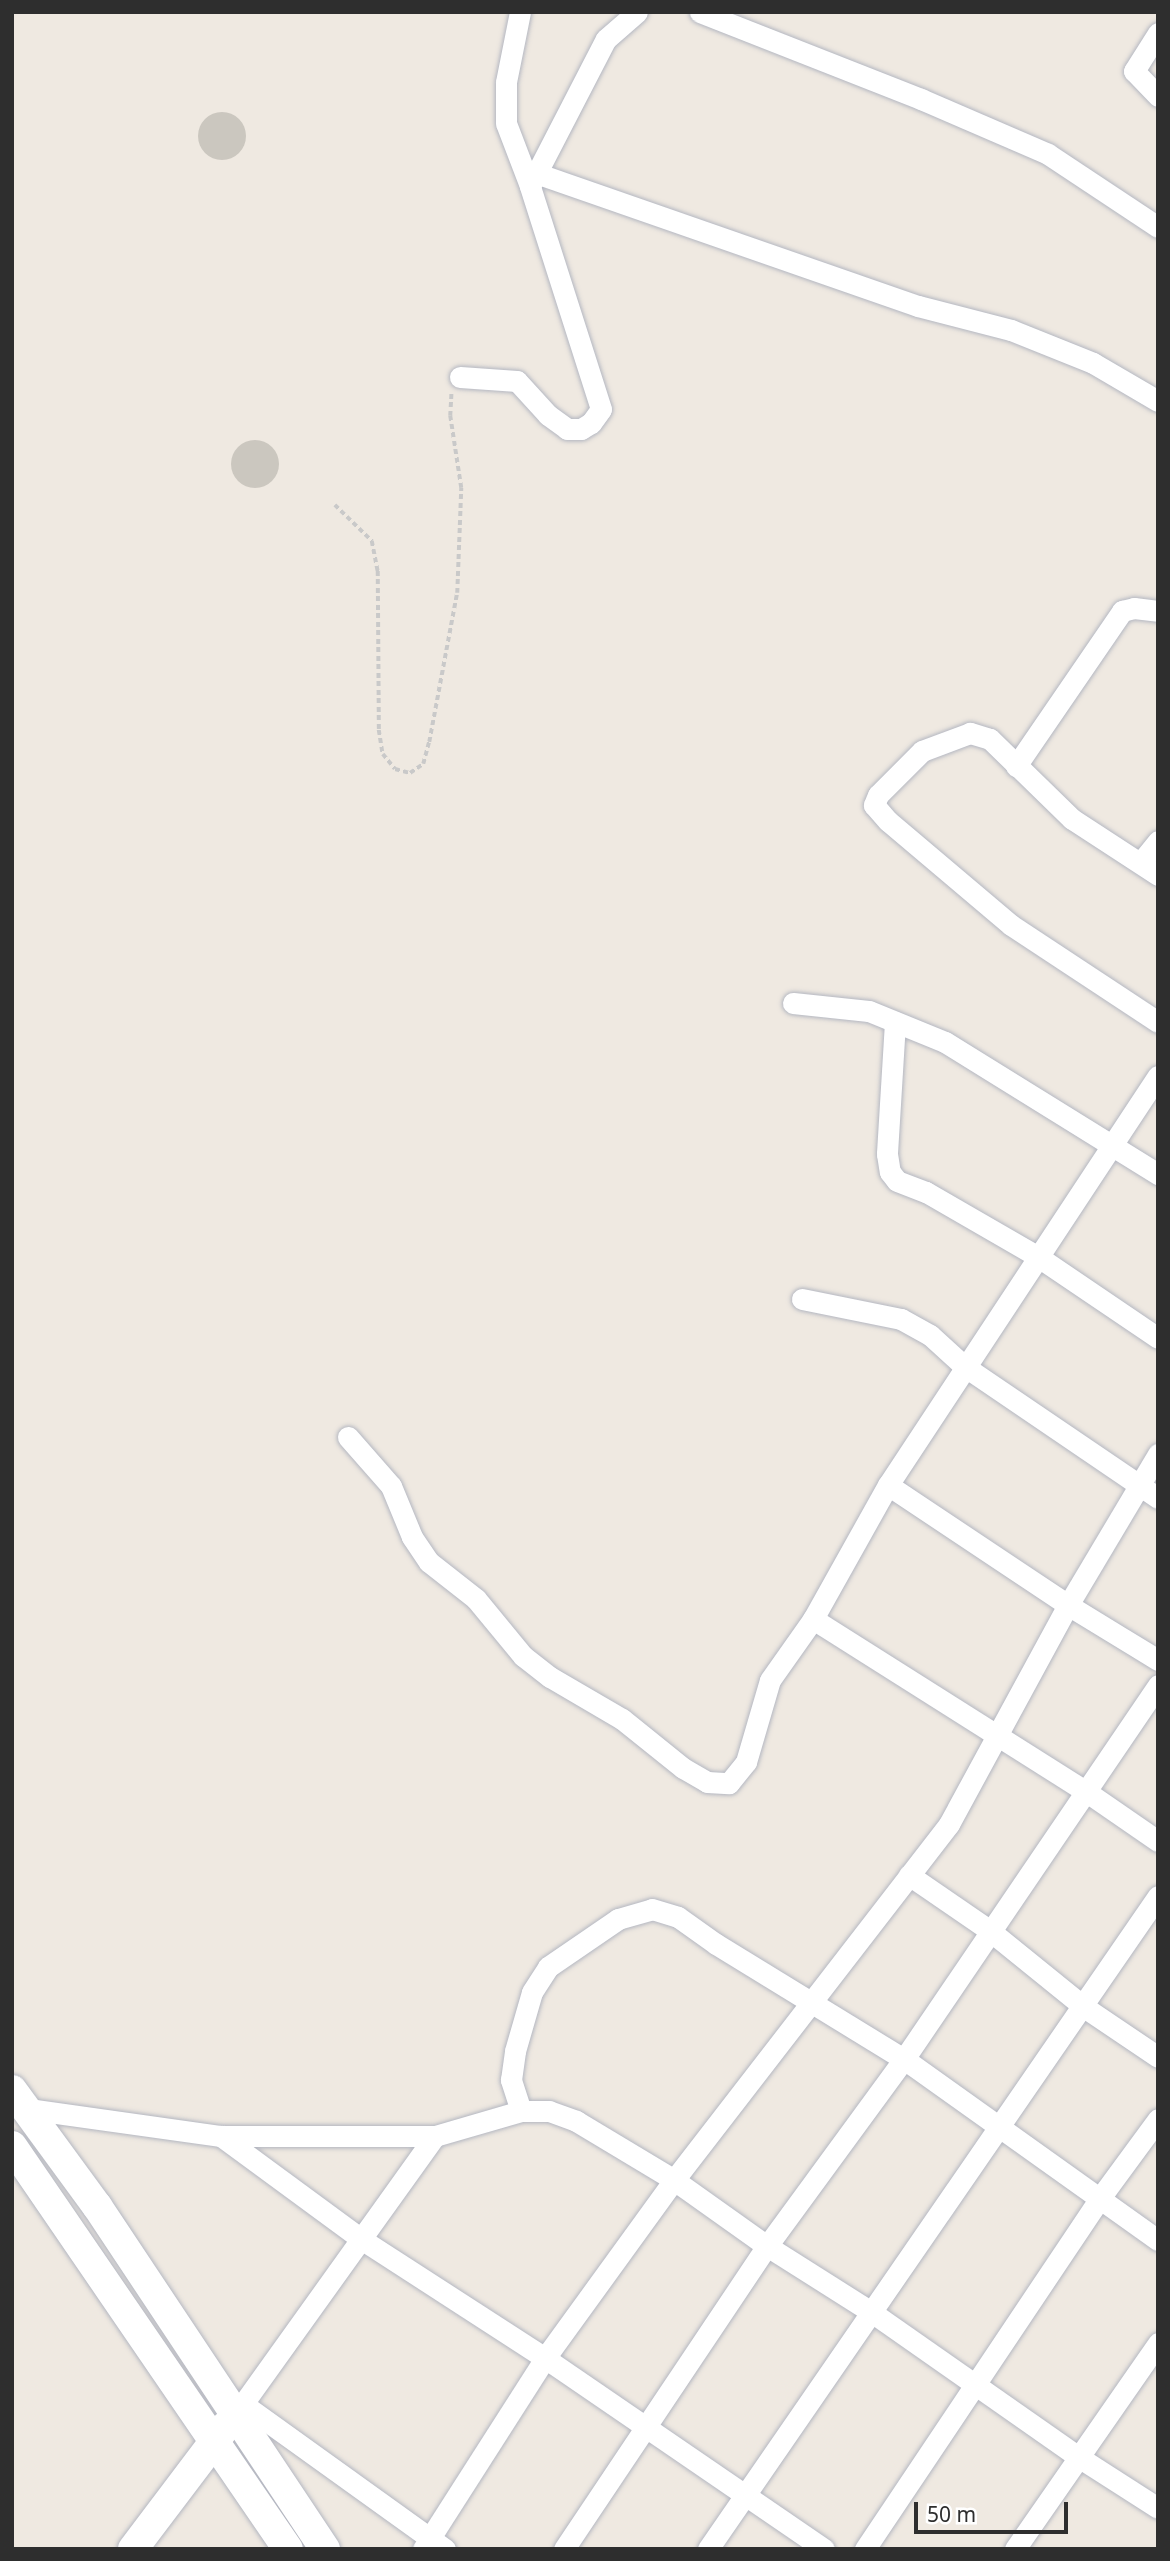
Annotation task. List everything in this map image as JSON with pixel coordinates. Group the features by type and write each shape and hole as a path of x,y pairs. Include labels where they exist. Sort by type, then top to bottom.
{"main road":[{"path":"20,2099 239,2409 326,2549"},
{"path":"12,2146 288,2549"},
{"path":"133,2549 239,2409"}],"street":[{"path":"460,377 517,381 548,415 567,429 581,429 592,423 601,409 533,180 506,123 506,82 520,12"},
{"path":"533,180 606,39 637,12"},
{"path":"700,12 921,99 1048,154 1158,227"},
{"path":"1158,33 1134,71 1158,96"},
{"path":"533,180 918,306 1011,330 1093,363 1158,401"},
{"path":"1016,766 1122,611 1134,608 1158,611"},
{"path":"1158,841 1150,868 1072,819 990,740 970,733 922,751 878,795 874,805 888,821 1011,925 1158,1022"},
{"path":"793,1003 869,1010 945,1042 1158,1174"},
{"path":"895,1022 887,1154 890,1171 897,1181 926,1192 1037,1256 1158,1338"},
{"path":"348,1437 391,1486 412,1537 429,1562 477,1599 523,1656 550,1677 622,1719 683,1768 707,1782 729,1783 746,1762 770,1680 813,1619 888,1485 1111,1143 1158,1076"},
{"path":"802,1299 901,1319 930,1335 964,1366 1158,1498"},
{"path":"435,2136 239,2409 433,2545 545,2358 674,2180 949,1824 1068,1605 1158,1454"},
{"path":"888,1485 1068,1605 1158,1660"},
{"path":"813,1619 1084,1790 1158,1841"},
{"path":"564,2549 767,2246 904,2059 1084,1790 1158,1685"},
{"path":"909,1875 989,1930 1084,2007 1158,2057"},
{"path":"708,2549 1158,1896"},
{"path":"522,2111 511,2080 515,2051 532,1992 548,1968 618,1919 652,1909 678,1917 716,1944 904,2059 1158,2240"},
{"path":"20,2099 220,2136 435,2136 522,2111 549,2111 576,2121 674,2180 767,2246 870,2311 1077,2456 1158,2508"},
{"path":"865,2549 1100,2198 1158,2119"},
{"path":"220,2136 361,2239 545,2358 824,2549"},
{"path":"1014,2549 1158,2343"}],"path":[{"path":"335,505 372,541 378,570 379,730 383,754 396,769 410,773 423,764 429,742 457,593 461,488 450,416 451,394 460,377"}],"building":[{"path":"222,112 239,119 246,136 239,153 222,160 205,153 198,136 205,119"},
{"path":"255,440 272,447 279,464 272,481 255,488 238,481 231,464 238,447"}]}
